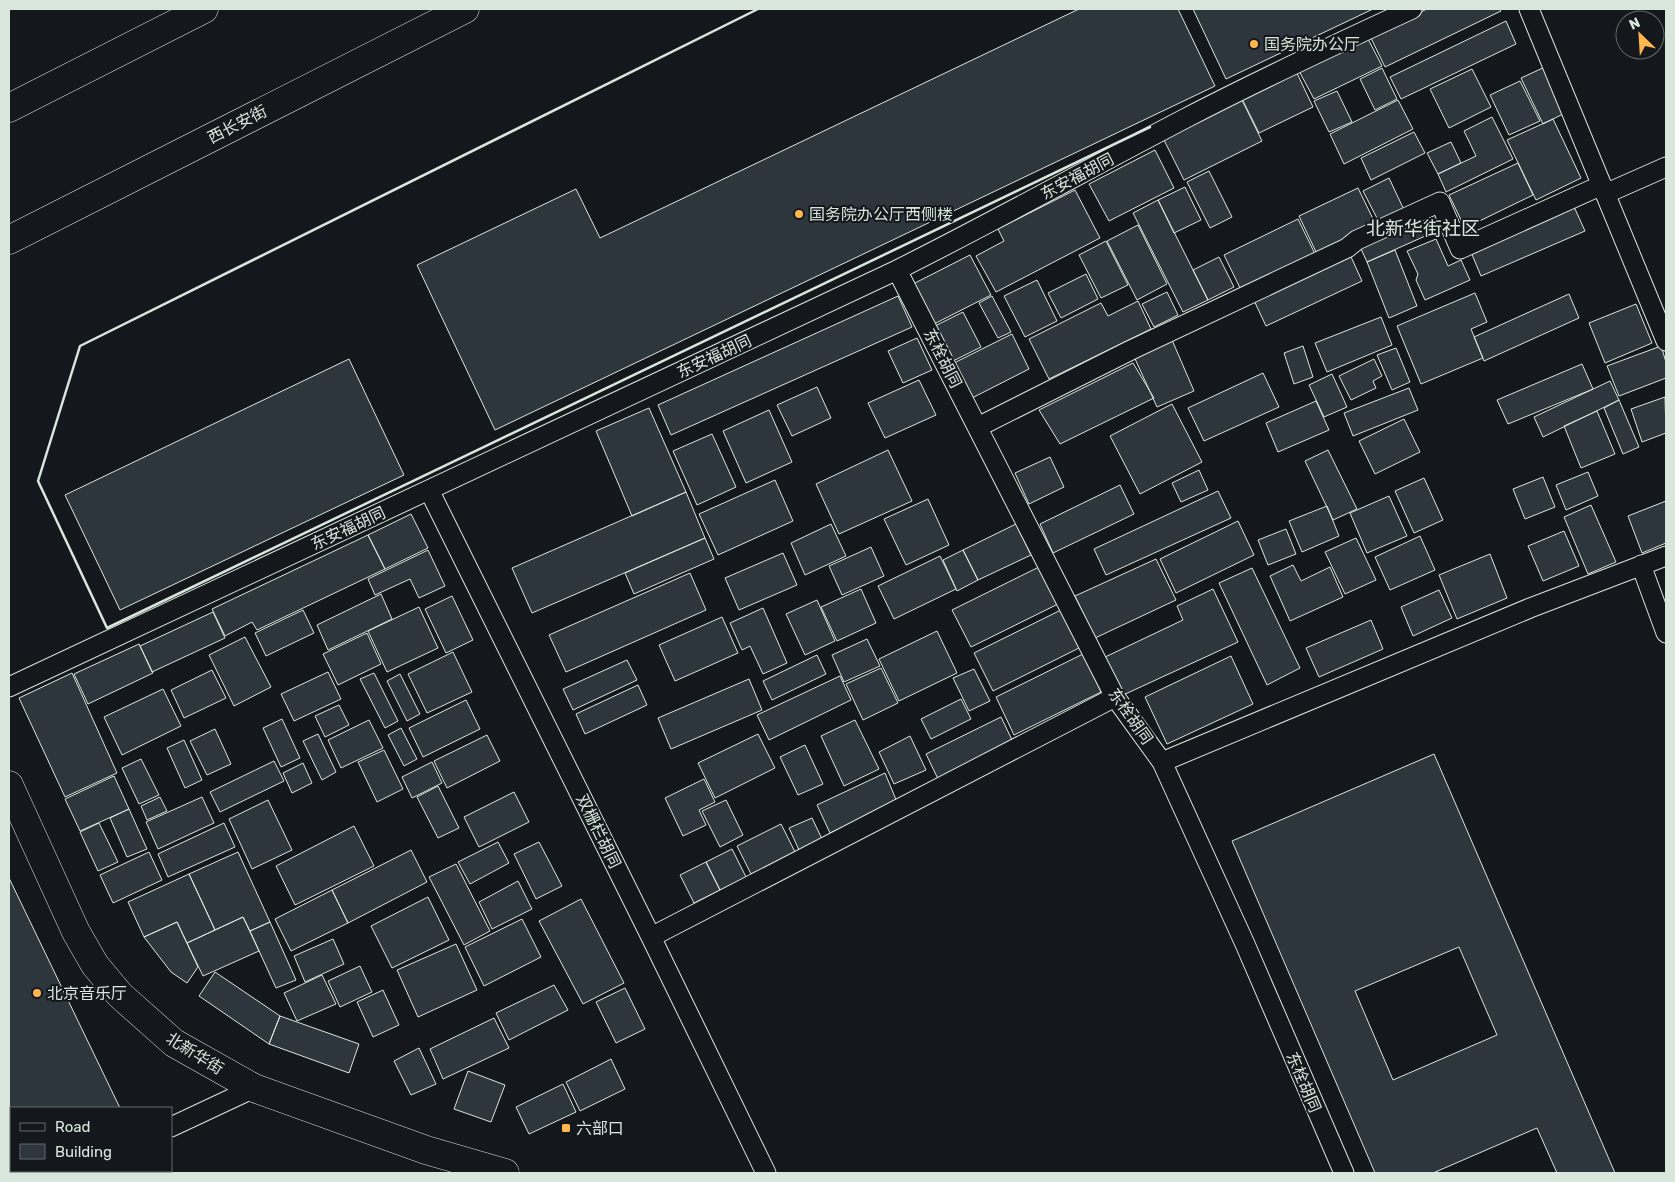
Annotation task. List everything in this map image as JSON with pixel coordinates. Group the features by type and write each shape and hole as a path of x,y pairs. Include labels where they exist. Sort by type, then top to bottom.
{"main road":[{"path":"9,108 204,9"},
{"name":"西长安街","path":"9,240 465,9"},
{"name":"北新华街","path":"9,785 76,932 95,965 120,995 174,1043 254,1088 426,1150 505,1173"}],"lane":[{"name":"东安福胡同","path":"9,687 897,270 996,221 1203,109 1412,9"},
{"path":"1529,9 1666,341"},
{"path":"978,427 1131,350 1347,248 1357,240 1440,202 1460,249 1604,190 1666,167"},
{"name":"东栓胡同","path":"897,270 1116,697 1162,762 1245,944 1344,1173"},
{"name":"双栅栏胡同","path":"429,490 651,936 766,1173"},
{"path":"1162,762 1530,608 1666,556"},
{"path":"1641,565 1666,633"},
{"path":"651,936 1116,697"},
{"path":"172,1127 254,1088"}],"building":[{"name":"国务院办公厅西侧楼","path":"1079,9 1178,9 1215,86 495,430 417,265 576,189 600,238"},
{"name":"国务院办公厅","path":"1193,9 1373,9 1226,79"},
{"path":"1427,9 1499,9 1501,11 1385,67 1370,36"},
{"path":"1506,21 1516,44 1401,99 1390,77"},
{"path":"1366,35 1382,66 1314,99 1298,69"},
{"path":"1545,67 1567,112 1543,124 1521,78"},
{"path":"1382,68 1397,99 1375,110 1360,79"},
{"path":"1472,69 1491,107 1449,128 1430,89"},
{"path":"1296,71 1313,107 1259,133 1241,97"},
{"path":"1520,81 1540,121 1509,135 1490,95"},
{"path":"1337,91 1352,122 1329,132 1314,101"},
{"path":"1242,100 1262,141 1184,180 1164,140"},
{"path":"1398,100 1413,129 1344,164 1330,134"},
{"path":"1492,117 1513,159 1446,192 1438,174 1476,156 1464,131"},
{"path":"1553,119 1581,178 1536,200 1507,140"},
{"path":"1414,132 1425,153 1371,180 1361,158"},
{"path":"1451,142 1461,163 1438,174 1427,153"},
{"path":"1155,150 1174,188 1109,221 1089,184"},
{"path":"1518,163 1533,195 1465,228 1449,195"},
{"path":"1209,171 1232,217 1210,228 1187,182"},
{"path":"1389,178 1405,212 1380,224 1363,191"},
{"path":"1185,187 1201,220 1174,233 1158,200"},
{"path":"1358,188 1376,225 1317,254 1299,216"},
{"path":"1075,190 1100,238 996,292 976,256 1004,241 998,229"},
{"path":"1158,200 1208,300 1183,312 1133,213"},
{"path":"1571,200 1585,231 1481,276 1468,245"},
{"path":"1432,208 1441,229 1367,262 1357,240"},
{"path":"1298,219 1316,256 1242,292 1224,255"},
{"path":"1138,225 1167,284 1137,300 1107,241"},
{"path":"1436,239 1448,266 1461,260 1470,280 1425,300 1416,280 1418,274 1407,251"},
{"path":"1106,241 1128,285 1101,298 1079,255"},
{"path":"1347,248 1362,281 1266,326 1251,294"},
{"path":"1395,250 1417,306 1389,318 1367,262"},
{"path":"970,255 991,295 934,324 913,284"},
{"path":"1219,257 1234,287 1208,300 1193,270"},
{"path":"1086,274 1098,299 1061,318 1048,293"},
{"path":"1037,280 1057,321 1025,337 1004,296"},
{"path":"1167,292 1178,315 1154,327 1142,304"},
{"path":"1475,293 1487,322 1471,329 1483,358 1421,384 1397,326"},
{"path":"1569,294 1579,318 1484,361 1474,337"},
{"path":"898,296 912,327 671,435 658,405"},
{"path":"992,296 1011,332 998,338 979,303"},
{"path":"1138,301 1151,329 1049,379 1029,339 1101,303 1108,316"},
{"path":"1636,304 1652,343 1605,363 1589,323"},
{"path":"963,312 981,347 953,361 935,326"},
{"path":"1381,317 1392,345 1327,372 1315,343"},
{"path":"1169,333 1194,391 1157,407 1131,350"},
{"path":"1012,334 1029,369 972,398 954,363"},
{"path":"917,338 932,370 903,383 888,351"},
{"path":"1303,346 1313,377 1294,384 1284,353"},
{"path":"1661,346 1666,362 1666,378 1619,396 1607,366"},
{"path":"1396,348 1410,382 1392,390 1377,355"},
{"path":"349,359 404,475 120,610 65,495"},
{"path":"1374,359 1382,376 1373,381 1376,388 1351,400 1339,376"},
{"path":"1133,363 1154,398 1060,444 1039,410"},
{"path":"1582,364 1593,389 1508,424 1497,400"},
{"path":"1263,373 1279,407 1204,441 1188,408"},
{"path":"1332,374 1347,407 1324,417 1309,385"},
{"path":"919,380 936,415 885,438 868,403"},
{"path":"1610,381 1619,400 1543,437 1534,417"},
{"path":"817,387 831,418 792,436 777,405"},
{"path":"1409,388 1418,410 1353,436 1344,413"},
{"path":"1665,397 1666,433 1642,442 1631,409"},
{"path":"1619,400 1639,447 1623,454 1604,408"},
{"path":"1316,401 1329,430 1278,452 1266,423"},
{"path":"1172,404 1202,462 1140,494 1110,436"},
{"path":"649,408 686,492 632,516 596,431"},
{"path":"769,410 792,462 746,483 723,431"},
{"path":"1597,411 1615,454 1581,468 1564,426"},
{"path":"1404,419 1420,452 1375,474 1359,441"},
{"path":"712,434 736,487 697,505 673,451"},
{"path":"888,450 912,501 839,534 816,484"},
{"path":"1328,450 1357,509 1333,520 1305,461"},
{"path":"1050,457 1064,487 1029,504 1015,473"},
{"path":"1199,470 1208,490 1181,502 1172,483"},
{"path":"1588,472 1598,496 1566,510 1556,485"},
{"path":"1543,477 1555,507 1525,519 1513,489"},
{"path":"1424,478 1443,520 1414,533 1395,491"},
{"path":"775,480 793,521 718,555 699,514"},
{"path":"1120,485 1134,514 1053,553 1040,524"},
{"path":"1218,491 1231,518 1106,575 1094,549"},
{"path":"686,492 705,538 532,613 512,568"},
{"path":"1389,496 1407,536 1367,553 1350,513"},
{"path":"928,499 949,545 906,565 884,519"},
{"path":"1666,501 1666,543 1642,553 1628,516"},
{"path":"1591,505 1616,562 1588,574 1564,517"},
{"path":"1327,506 1339,536 1302,552 1289,521"},
{"path":"411,514 428,548 385,569 368,535"},
{"path":"1238,521 1254,555 1176,593 1160,559"},
{"path":"831,524 846,556 805,575 791,543"},
{"path":"1016,524 1031,555 978,580 963,550"},
{"path":"1286,529 1296,554 1268,565 1258,540"},
{"path":"1564,531 1579,566 1543,581 1528,546"},
{"path":"368,535 385,569 257,630 252,622 225,636 212,609"},
{"path":"1420,536 1435,570 1390,590 1375,557"},
{"path":"705,538 714,559 634,594 625,573"},
{"path":"1356,538 1376,580 1345,594 1325,552"},
{"path":"871,547 884,576 842,595 829,566"},
{"path":"428,550 445,586 419,598 410,579 375,595 368,579"},
{"path":"963,550 978,580 957,591 943,560"},
{"path":"783,553 797,585 739,610 725,578"},
{"path":"1490,554 1507,598 1457,619 1439,575"},
{"path":"940,556 956,589 894,619 878,586"},
{"path":"1156,559 1176,600 1095,638 1075,596"},
{"path":"1293,565 1301,581 1330,567 1343,597 1290,621 1270,576"},
{"path":"1039,567 1058,604 971,647 952,610"},
{"path":"1252,568 1300,668 1267,685 1219,583"},
{"path":"690,573 706,610 566,672 549,635"},
{"path":"861,589 876,623 837,641 821,607"},
{"path":"1213,589 1238,642 1121,696 1103,658 1183,620 1177,606"},
{"path":"1439,590 1452,618 1413,636 1401,607"},
{"path":"381,594 392,619 328,650 317,625"},
{"path":"452,596 473,640 446,653 425,609"},
{"path":"817,600 835,641 805,655 786,614"},
{"path":"419,607 438,648 387,672 368,631"},
{"path":"763,608 787,663 763,674 750,646 742,650 730,623"},
{"path":"303,610 314,633 266,656 255,633"},
{"path":"1061,610 1079,648 993,691 974,653"},
{"path":"213,612 225,638 152,672 140,646"},
{"path":"722,617 738,653 675,681 659,645"},
{"path":"1371,620 1383,649 1319,677 1306,648"},
{"path":"937,631 957,673 899,701 879,659"},
{"path":"367,633 381,664 338,685 323,654"},
{"path":"245,637 271,687 234,706 209,655"},
{"path":"867,639 880,666 844,682 832,655"},
{"path":"139,644 153,673 88,704 74,674"},
{"path":"453,652 472,692 427,713 408,674"},
{"path":"1083,654 1101,692 1014,735 996,697"},
{"path":"817,655 826,674 772,700 763,681"},
{"path":"1231,656 1253,704 1167,744 1145,697"},
{"path":"627,660 637,680 573,710 563,689"},
{"path":"881,668 898,703 863,720 846,684"},
{"path":"974,669 990,701 969,711 953,678"},
{"path":"212,670 226,698 184,718 171,690"},
{"path":"328,672 341,699 294,721 281,694"},
{"path":"72,673 117,773 65,797 19,698"},
{"path":"374,673 398,721 385,728 360,679"},
{"path":"400,674 420,714 407,721 387,681"},
{"path":"840,676 851,700 769,740 757,715"},
{"path":"749,679 762,710 671,749 658,718"},
{"path":"638,685 647,705 585,734 576,714"},
{"path":"163,689 181,726 122,755 104,717"},
{"path":"961,699 971,719 931,739 921,719"},
{"path":"466,700 480,729 423,757 409,728"},
{"path":"339,705 349,725 325,737 315,716"},
{"path":"1001,717 1014,744 939,781 926,754"},
{"path":"282,719 300,758 281,767 263,728"},
{"path":"369,720 383,748 341,768 328,740"},
{"path":"855,720 879,769 844,786 821,736"},
{"path":"401,728 417,759 404,766 388,735"},
{"path":"215,729 231,764 207,775 190,741"},
{"path":"318,734 336,772 322,780 303,741"},
{"path":"758,734 775,768 715,798 698,763"},
{"path":"487,735 500,761 447,788 434,761"},
{"path":"910,736 926,770 894,784 879,752"},
{"path":"184,740 202,780 185,788 167,748"},
{"path":"805,745 823,784 798,795 780,757"},
{"path":"384,750 403,789 377,802 358,762"},
{"path":"1434,754 1615,1173 1557,1173 1537,1128 1433,1173 1375,1173 1232,841","holes":["1459,947 1497,1035 1393,1080 1355,991"]},
{"path":"141,759 159,795 139,804 122,768"},
{"path":"274,761 284,781 220,812 210,792"},
{"path":"432,762 442,783 412,798 402,777"},
{"path":"303,763 312,783 292,793 283,773"},
{"path":"885,773 897,802 830,833 817,805"},
{"path":"114,776 129,809 80,831 65,799"},
{"path":"704,779 715,802 699,810 706,825 683,836 665,798"},
{"path":"438,786 459,828 438,838 417,797"},
{"path":"514,792 529,822 479,847 464,817"},
{"path":"160,797 167,811 147,820 141,806"},
{"path":"202,797 214,823 158,849 146,822"},
{"path":"268,800 292,850 252,869 229,819"},
{"path":"726,800 743,835 720,847 702,811"},
{"path":"129,809 147,849 127,857 110,818"},
{"path":"812,818 822,839 799,850 789,828"},
{"path":"99,823 118,862 98,871 80,832"},
{"path":"224,823 235,847 168,877 158,854"},
{"path":"781,824 795,852 751,874 737,846"},
{"path":"354,826 374,866 295,905 276,866"},
{"path":"498,842 509,863 470,884 458,862"},
{"path":"539,842 562,886 536,899 514,854"},
{"path":"732,849 746,877 720,890 706,862"},
{"path":"411,850 427,882 348,923 332,890"},
{"path":"149,852 162,880 113,903 100,875"},
{"path":"238,852 270,922 250,931 243,917 215,930 189,874"},
{"path":"706,862 720,890 694,903 680,875"},
{"path":"456,864 490,931 464,945 429,877"},
{"path":"189,874 215,930 187,943 177,922 144,937 128,902"},
{"name":"北京音乐厅","path":"9,878 120,1107 10,1107 10,1172 62,1172 9,1173"},
{"path":"518,881 532,909 492,929 479,902"},
{"path":"332,890 348,923 291,951 275,919"},
{"path":"428,897 449,940 392,968 371,926"},
{"path":"581,899 624,983 583,1004 539,921"},
{"path":"243,917 259,951 203,976 187,943"},
{"path":"522,919 541,957 484,986 465,947"},
{"path":"177,922 198,967 187,983 171,972 144,937"},
{"path":"270,922 296,980 276,988 250,931"},
{"path":"333,939 344,964 305,982 294,956"},
{"path":"456,944 477,990 418,1017 397,970"},
{"path":"360,966 372,992 340,1007 328,981"},
{"path":"215,972 280,1016 269,1044 199,996"},
{"path":"322,975 336,1004 297,1021 284,993"},
{"path":"554,985 568,1010 509,1040 496,1013"},
{"path":"625,988 645,1029 616,1043 596,1002"},
{"path":"383,990 399,1025 373,1037 357,1002"},
{"path":"280,1016 359,1044 349,1073 269,1044"},
{"path":"494,1018 509,1048 443,1079 430,1049"},
{"path":"419,1048 436,1084 411,1095 394,1061"},
{"path":"611,1059 625,1089 580,1111 566,1082"},
{"path":"468,1071 505,1085 491,1122 454,1109"},
{"path":"563,1084 576,1112 529,1134 516,1107"}],"wall":[{"path":"758,9 80,346 38,481 107,628 1150,127"}],"place":[{"name":"国务院办公厅","path":"1254,44"},
{"name":"国务院办公厅西侧楼","path":"799,214"},
{"name":"北京音乐厅","path":"37,993"},
{"name":"六部口","path":"566,1128"}],"district":[{"name":"北新华街社区","path":"1423,228"}]}
